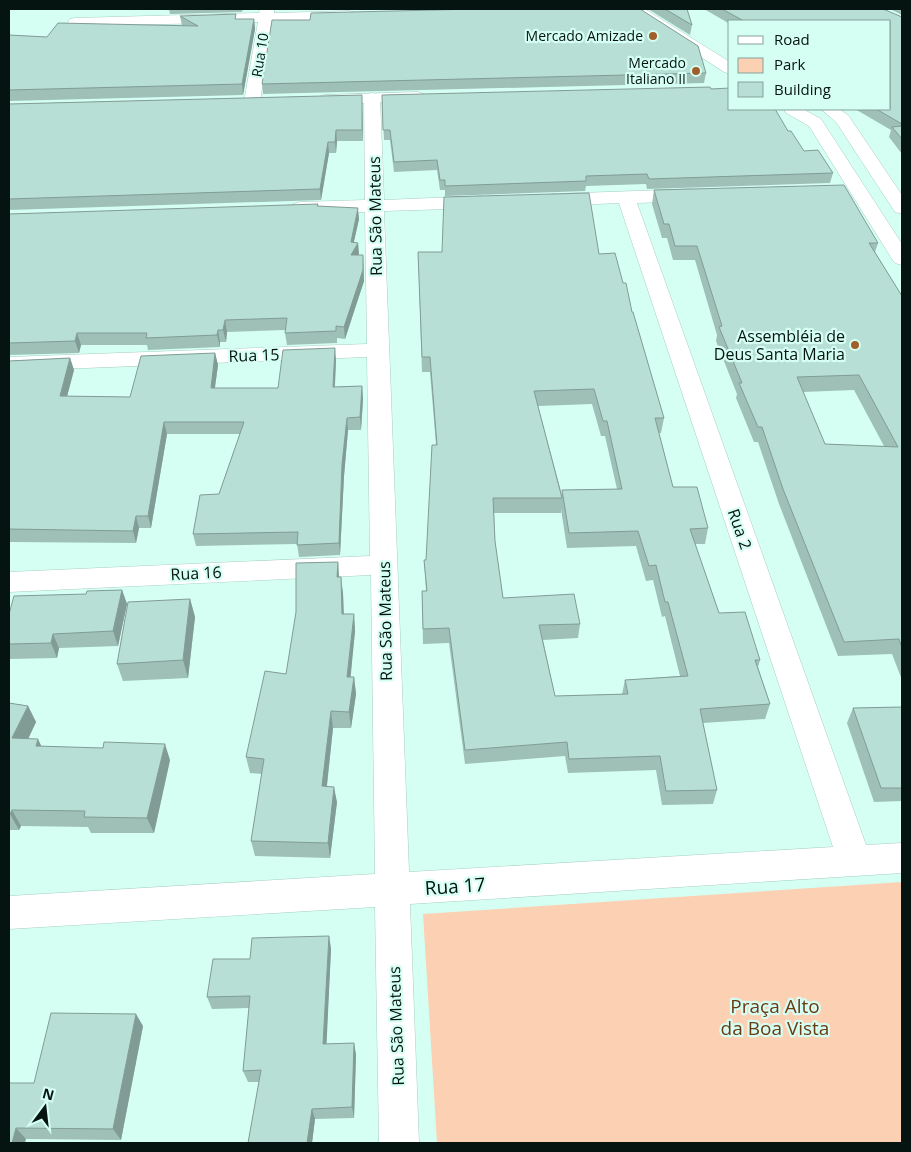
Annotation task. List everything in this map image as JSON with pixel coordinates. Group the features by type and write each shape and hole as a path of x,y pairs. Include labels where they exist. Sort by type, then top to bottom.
{"street":[{"path":"635,9 728,68"},
{"path":"75,22 266,13 363,15"},
{"name":"Rua 10","path":"252,102 266,13"},
{"path":"312,100 432,97"},
{"name":"Rua São Mateus","path":"372,98 399,1143"},
{"path":"233,102 272,101"},
{"path":"794,110 815,123 902,259"},
{"path":"830,110 842,119 902,208"},
{"path":"838,190 858,190"},
{"path":"530,201 713,195"},
{"name":"Rua 2","path":"626,198 854,861"},
{"path":"286,209 500,202"},
{"name":"Rua 15","path":"9,364 378,350"},
{"name":"Rua 16","path":"9,582 384,565"},
{"name":"Rua 17","path":"9,913 902,858"}],"green space":[{"name":"Praça Alto da Boa Vista","path":"902,882 902,1143 437,1143 423,914"}],"building":[{"path":"476,9 640,9 698,46 706,73 262,84 272,20 310,20 311,13"},
{"path":"665,9 687,9 692,25"},
{"path":"722,9 883,9 902,17 902,124 878,110 891,110 891,20 742,20"},
{"path":"236,14 235,19 254,19 242,84 9,90 9,35 47,37 58,23 198,26 180,16"},
{"path":"728,88 728,110 776,110 788,131 791,131 804,151 818,150 833,173 649,179 647,174 586,176 586,181 445,186 445,180 440,180 437,160 394,162 390,130 383,130 382,95"},
{"path":"362,95 362,130 336,130 335,142 328,142 320,189 9,199 9,104"},
{"path":"902,126 902,139 892,127"},
{"path":"844,185 878,243 869,243 902,296 902,648 899,639 844,642 783,489 762,427 758,427 739,383 742,383 719,327 722,326 697,246 675,246 669,224 664,224 654,190","holes":["859,375 898,447 825,444 797,377"]},
{"path":"589,193 599,254 615,253 623,283 626,283 632,312 664,418 655,418 673,487 697,487 708,528 690,529 719,613 745,612 760,660 755,660 770,704 700,709 717,790 666,791 660,756 569,759 567,742 465,750 449,628 423,629 422,591 427,591 424,560 426,560 432,445 437,445 430,357 422,357 418,252 442,252 444,197","holes":["594,389 603,421 607,421 622,489 562,490 569,533 638,531 649,566 656,565 665,602 668,602 688,676 625,680 628,694 555,696 539,625 580,624 574,594 503,598 495,541 493,498 562,498 534,391"]},
{"path":"318,204 317,206 358,208 351,242 358,243 351,255 363,255 363,270 344,327 336,326 336,331 285,333 287,318 225,320 223,330 218,330 217,335 146,338 147,333 77,333 75,341 9,343 9,214"},
{"path":"335,348 333,387 362,386 360,417 347,418 342,464 339,543 297,545 298,532 193,534 200,495 219,494 244,422 164,422 148,516 136,516 133,531 9,529 9,361 70,358 60,396 130,397 141,356 215,353 211,388 278,388 283,350"},
{"path":"338,562 337,577 341,577 342,614 354,614 347,677 354,677 349,712 331,711 322,786 334,787 328,843 251,841 264,759 246,757 265,671 286,674 296,612 296,563"},
{"path":"122,590 113,631 53,634 51,643 9,644 9,614 14,596 86,594 87,591"},
{"path":"190,599 183,660 117,664 128,602"},
{"path":"9,703 28,706 12,738 38,739 36,746 103,748 104,742 165,744 147,818 84,817 85,811 12,810 9,814"},
{"path":"902,707 902,788 881,788 853,708"},
{"path":"329,936 323,1044 354,1043 352,1107 312,1109 307,1143 248,1143 261,1070 243,1071 250,996 207,997 213,959 250,959 252,938"},
{"path":"51,1013 136,1014 113,1129 16,1128 12,1143 9,1143 9,1083 34,1083"}],"place":[{"name":"Mercado Amizade","path":"653,36"},
{"name":"Mercado Italiano II","path":"696,71"},
{"name":"Assembléia de Deus Santa Maria","path":"855,345"}]}
